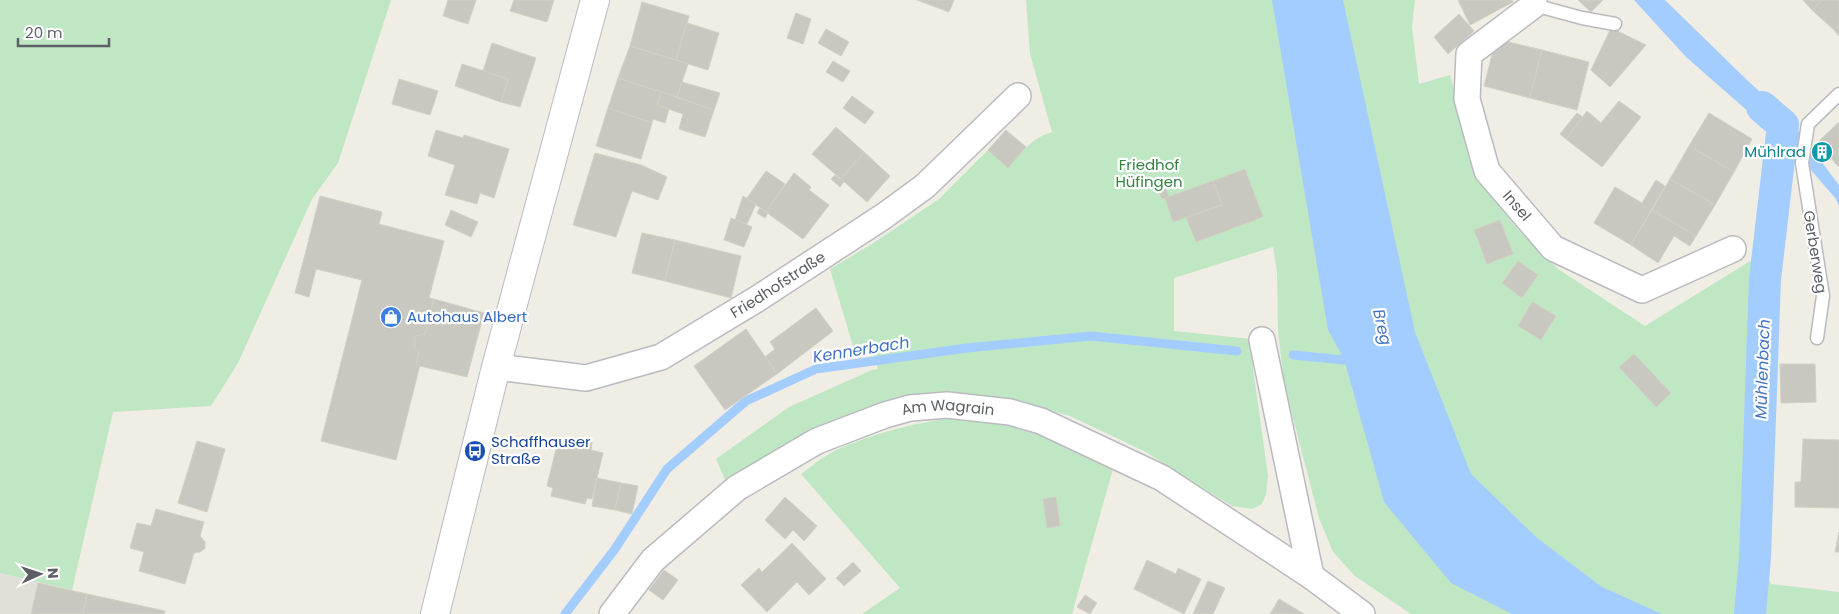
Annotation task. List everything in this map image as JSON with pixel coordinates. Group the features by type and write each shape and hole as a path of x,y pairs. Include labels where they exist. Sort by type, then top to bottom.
{"main road":[{"path":"436,614 496,367 595,0"}],"street":[{"name":"Insel","path":"1534,2 1469,54 1466,99 1486,171 1554,248 1642,290 1733,249"},
{"name":"Friedhofstraße","path":"496,367 586,378 661,356 757,299 884,216 925,186 1018,96"},
{"path":"1262,340 1311,576"},
{"name":"Am Wagrain","path":"612,614 654,560 736,488 817,441 885,415 910,408 947,405 1010,412 1041,421 1162,478 1311,576 1362,614"}],"lane":[{"path":"1534,2 1582,18 1615,24"},
{"name":"Gerberweg","path":"1817,338 1823,296 1802,165 1808,124 1839,94"}],"shaded area":[{"path":"0,573 72,590 66,614 0,614"}],"green space":[{"path":"0,0 391,0 338,163 312,199 238,363 211,406 113,412 72,590 0,573"},
{"name":"Friedhof Hüfingen","path":"1026,0 1415,0 1412,27 1419,84 1450,75 1464,127 1468,155 1478,180 1521,233 1558,269 1645,326 1755,258 1777,260 1764,530 1764,566 1771,584 1839,592 1839,614 1411,614 1355,576 1333,552 1319,518 1284,383 1278,331 1277,271 1273,247 1174,278 1174,331 1252,339 1253,369 1268,476 1266,494 1262,504 1252,509 1232,506 1144,451 1070,416 1011,401 950,392 919,395 726,482 716,459 789,407 878,369 870,343 853,346 830,269 872,244 939,199 988,150 1008,168 1033,142 1052,132 1030,54"},
{"path":"958,417 996,422 1039,435 1113,469 1072,614 862,614 900,588 801,474 832,452 865,438 911,425"}],"water":[{"name":"Breg","path":"1272,0 1343,0 1415,332 1471,474 1536,537 1602,587 1662,614 1512,614 1451,583 1384,502 1344,359 1328,330"},
{"path":"1634,0 1665,0 1749,82 1786,115 1839,185 1839,206 1836,199 1811,170 1775,135 1686,57"}],"building":[{"path":"448,0 476,0 468,24 443,16"},
{"path":"514,0 554,0 547,22 510,11"},
{"path":"917,0 954,0 949,12"},
{"path":"1458,0 1512,0 1513,2 1470,25"},
{"path":"1578,0 1603,0 1591,12"},
{"path":"1803,0 1822,0 1812,10"},
{"path":"1822,0 1839,0 1839,25 1834,30 1812,10"},
{"path":"642,2 689,16 676,60 630,46"},
{"path":"796,13 811,19 803,44 787,38"},
{"path":"1459,14 1474,31 1448,54 1434,37"},
{"path":"687,23 719,33 708,70 676,60"},
{"path":"1839,25 1839,36 1834,30"},
{"path":"1611,28 1646,45 1610,87 1591,70"},
{"path":"826,29 849,42 841,56 818,43"},
{"path":"1496,39 1542,50 1530,98 1484,86"},
{"path":"492,43 536,58 520,107 501,102 508,79 483,71"},
{"path":"630,46 688,64 677,97 618,78"},
{"path":"1542,50 1589,62 1577,110 1530,98"},
{"path":"833,61 850,71 843,82 826,72"},
{"path":"462,64 508,79 501,102 455,86"},
{"path":"618,78 661,92 657,105 669,109 665,123 653,119 652,123 608,108"},
{"path":"399,79 438,91 430,115 392,104"},
{"path":"682,82 720,93 714,110 677,97"},
{"path":"661,92 714,110 705,137 679,129 683,114 657,105"},
{"path":"852,96 874,112 865,124 843,108"},
{"path":"1619,101 1641,117 1602,167 1566,139 1587,111 1601,123"},
{"path":"608,108 652,123 641,159 596,146"},
{"path":"1577,113 1583,117 1566,139 1560,134"},
{"path":"1709,113 1752,139 1734,172 1689,146"},
{"path":"1839,122 1839,167 1817,143"},
{"path":"836,127 864,152 841,179 812,154"},
{"path":"436,130 463,138 464,135 509,149 494,198 480,193 477,204 445,195 455,165 428,156"},
{"path":"1006,130 1026,147 1008,168 988,150"},
{"path":"1689,146 1734,172 1715,205 1670,179"},
{"name":"Mühlrad","path":"1819,147 1828,156 1825,158 1816,149"},
{"path":"864,152 890,176 867,202 841,179"},
{"path":"595,153 641,165 667,177 658,200 632,191 616,237 573,225"},
{"path":"1245,169 1263,217 1196,242 1186,217 1222,205 1213,181"},
{"path":"766,171 785,184 766,212 747,198"},
{"path":"794,173 811,187 809,190 829,205 803,239 766,212"},
{"path":"835,175 844,182 840,187 831,179"},
{"path":"1670,179 1715,205 1696,236 1652,210"},
{"path":"1656,180 1665,186 1631,245 1594,223 1615,187 1642,203"},
{"path":"1213,181 1222,205 1173,222 1165,198"},
{"path":"1164,184 1169,197 1162,199 1157,186"},
{"name":"Autohaus Albert","path":"320,196 382,212 379,224 444,241 429,298 434,299 425,334 416,336 414,347 419,352 416,365 420,365 396,460 321,441 362,280 316,269 309,297 295,293"},
{"path":"743,196 756,204 747,224 735,220"},
{"path":"760,208 768,213 765,218 757,213"},
{"path":"451,210 478,222 471,237 445,225"},
{"path":"1652,210 1696,236 1690,246 1674,236 1658,263 1631,245"},
{"path":"731,218 752,227 744,247 724,240"},
{"path":"1500,220 1513,254 1487,264 1474,230"},
{"path":"642,233 675,240 665,281 632,273"},
{"path":"675,240 741,256 731,298 665,281"},
{"path":"1518,261 1538,275 1522,298 1502,283"},
{"path":"434,299 484,313 467,377 416,365 419,352 414,347 416,336 425,334"},
{"path":"1532,302 1556,316 1541,340 1518,326"},
{"path":"816,308 833,331 777,374 765,357 775,349 770,342"},
{"path":"746,329 777,374 725,410 694,366"},
{"path":"1634,354 1671,393 1656,407 1619,367"},
{"path":"1780,364 1815,364 1816,402 1781,403"},
{"path":"575,438 592,442 591,450 603,453 592,499 587,498 585,504 551,496 553,488 547,486 558,441 573,445"},
{"path":"1803,439 1839,440 1839,508 1795,507 1795,482 1801,482"},
{"path":"197,441 225,449 207,512 178,503"},
{"path":"597,478 621,483 615,510 592,506"},
{"path":"621,483 638,486 632,514 615,510"},
{"path":"785,497 817,526 804,541 793,530 785,539 765,520"},
{"path":"1056,497 1060,526 1047,528 1043,499"},
{"path":"156,509 204,522 200,536 205,542 205,548 200,552 194,553 185,584 139,571 144,552 130,548 137,523 151,526"},
{"path":"1839,532 1839,552 1835,552"},
{"path":"792,543 826,579 809,595 797,582 767,612 741,585 759,568 762,572"},
{"path":"1147,560 1176,574 1178,568 1201,579 1184,614 1134,589"},
{"path":"853,562 861,571 844,586 836,578"},
{"path":"664,570 678,580 663,600 649,590"},
{"path":"1208,581 1225,588 1213,614 1193,614"},
{"path":"38,583 87,594 83,614 31,614"},
{"path":"87,594 165,611 164,614 83,614"},
{"path":"1085,595 1097,603 1090,614 1077,607"},
{"path":"1279,599 1304,614 1270,614"}],"waterway":[{"name":"Mühlenbach","path":"1750,614 1755,557 1765,279 1783,125 1762,107"},
{"name":"Kennerbach","path":"565,614 615,549 667,469 746,401 816,369 967,348 1091,336 1237,351"},
{"name":"Kennerbach","path":"1293,355 1355,361"}],"place":[{"name":"Mühlrad","path":"1822,152"},
{"name":"Autohaus Albert","path":"391,317"},
{"name":"Schaffhauser Straße","path":"475,451"}]}
